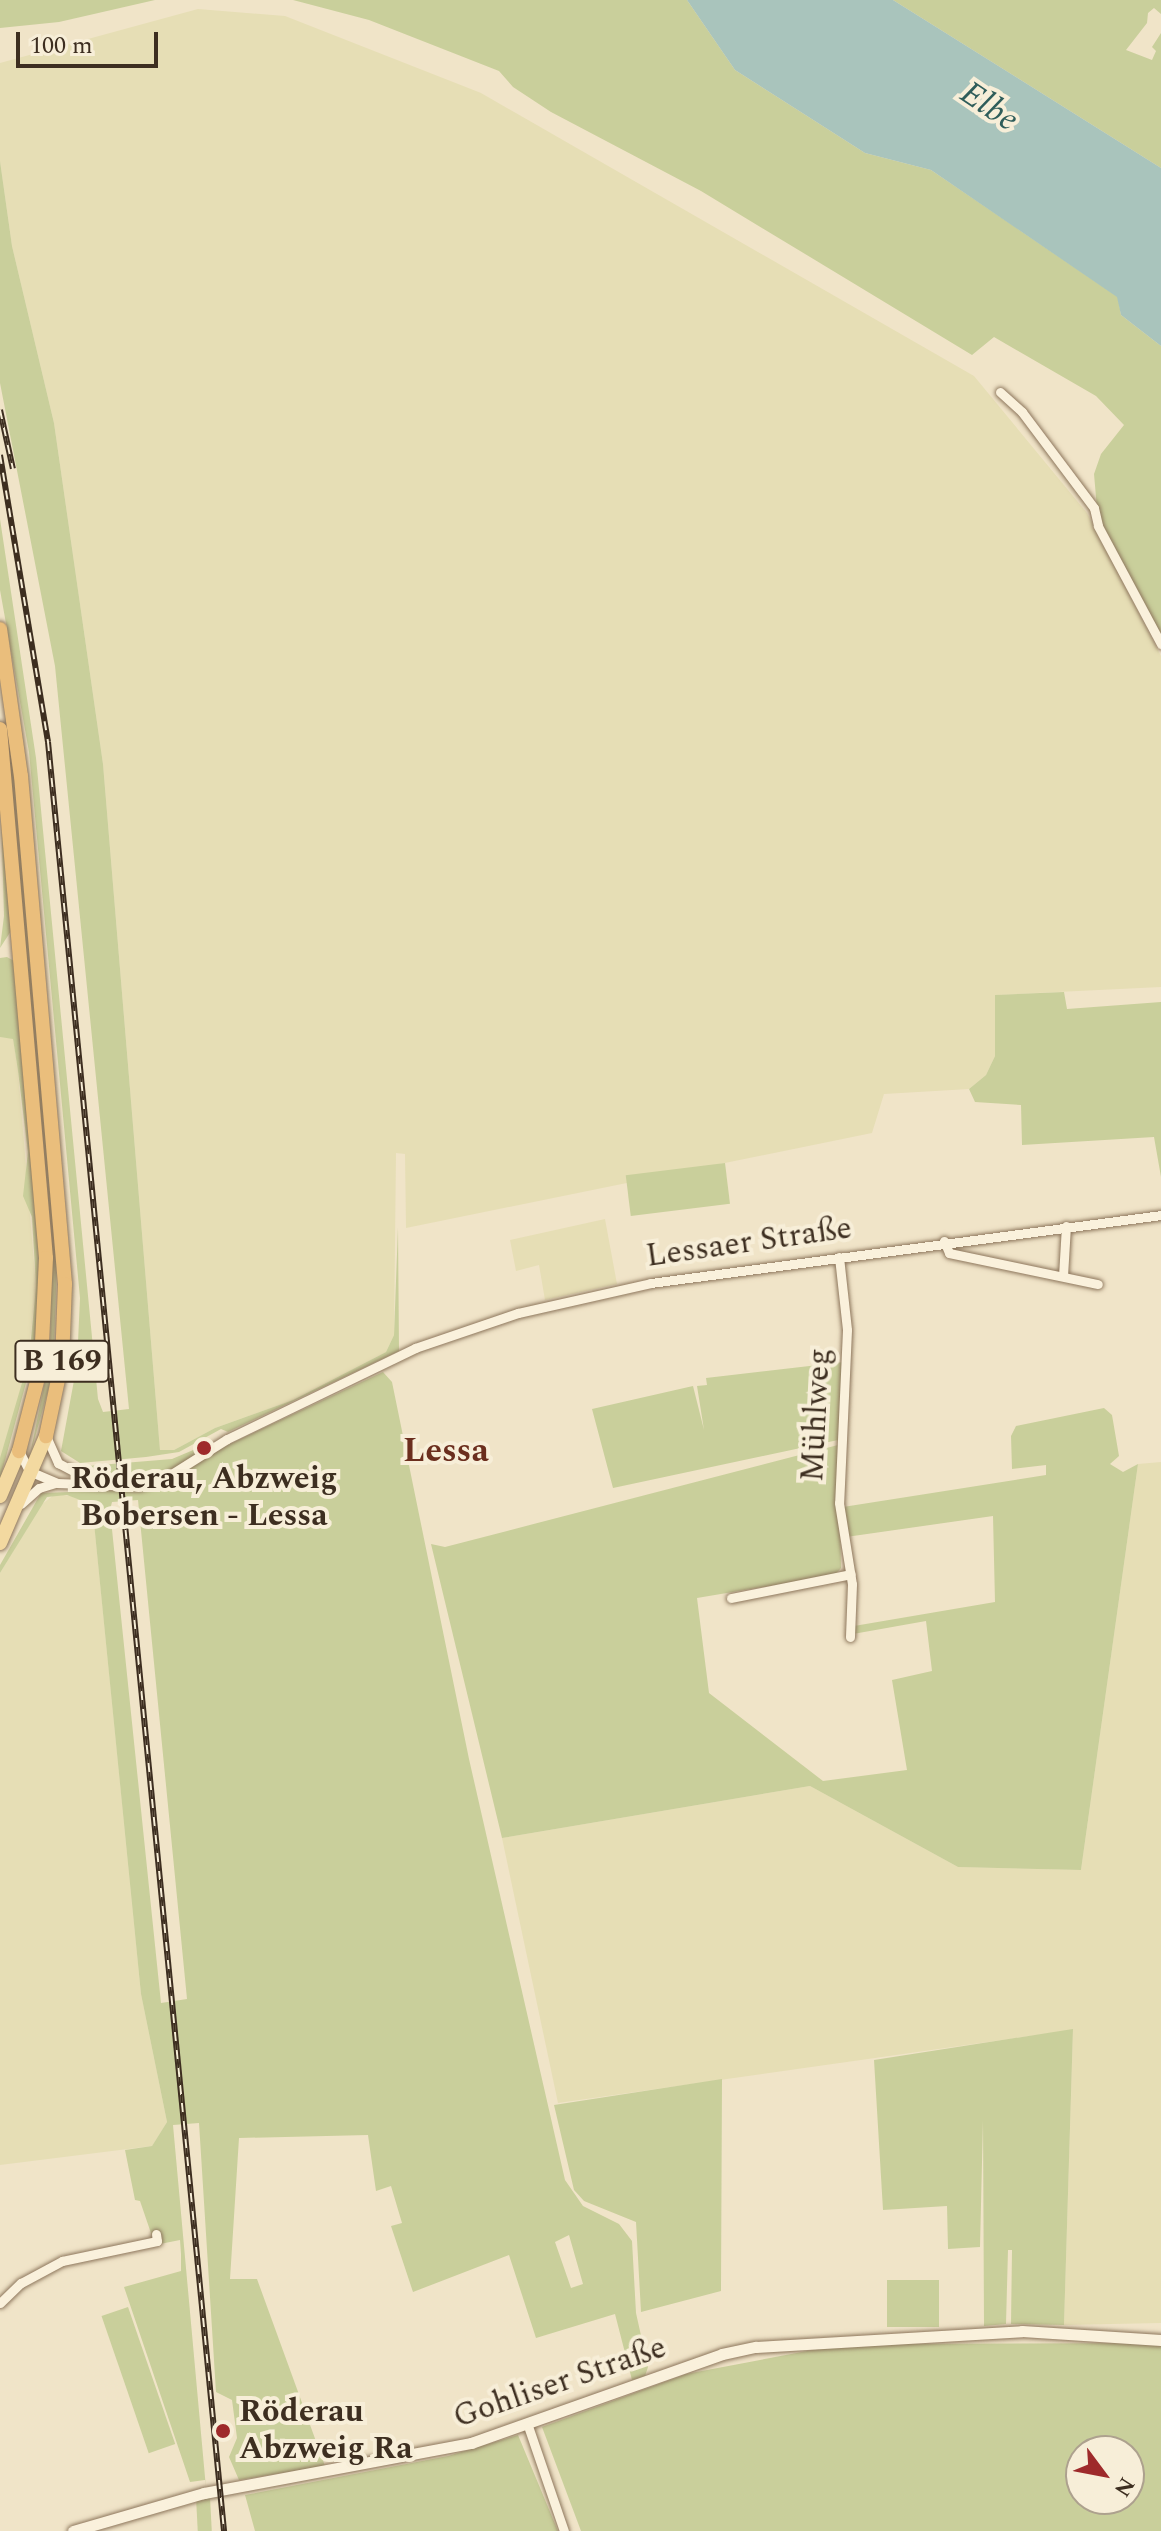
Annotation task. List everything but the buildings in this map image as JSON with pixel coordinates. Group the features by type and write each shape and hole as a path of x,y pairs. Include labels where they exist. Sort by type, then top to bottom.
{"highway":[{"name":"B 169","path":"0,629 21,776 65,1284 62,1361 46,1436"},
{"name":"B 169","path":"0,729 46,1258 41,1366 19,1451"}],"main road":[{"name":"B 169","path":"0,1543 21,1504 46,1436"},
{"name":"B 169","path":"0,1496 19,1451"}],"street":[{"path":"1000,392 1022,412 1094,508 1098,526 1161,644"},
{"name":"Lessaer Straße","path":"57,1483 139,1486 165,1478 227,1439 360,1379 434,1340 518,1313 651,1283 944,1241 1161,1215"},
{"path":"1063,1276 1066,1226"},
{"path":"944,1241 949,1253 1098,1284"},
{"name":"Mühlweg","path":"839,1257 847,1330 839,1503 851,1574 850,1637"},
{"path":"46,1436 58,1463 103,1486"},
{"path":"19,1451 34,1473 57,1483"},
{"path":"21,1504 39,1488 57,1483"},
{"path":"731,1598 851,1574"},
{"path":"0,2303 21,2283 62,2261 157,2241 156,2234"},
{"name":"Gohliser Straße","path":"73,2531 204,2493 471,2443 756,2347 1070,2330 1161,2340"},
{"path":"527,2423 564,2531"}],"shaded area":[{"path":"198,9 285,16 481,93 974,376 1087,513 1161,656 1161,987 996,995 995,1056 986,1075 969,1089 884,1094 872,1133 406,1228 405,1154 396,1153 394,1335 386,1352 293,1400 215,1428 174,1450 160,1450 103,764 54,423 12,246 0,161 0,63"},
{"path":"0,1037 13,1038 18,1071 36,1286 26,1378 0,1460"},
{"path":"605,1219 617,1284 545,1300 539,1265 516,1271 510,1240"},
{"path":"1161,1462 1161,2323 1064,2325 1073,2030 558,2103 502,1838 810,1786 958,1867 1081,1870 1138,1464"},
{"path":"55,1494 78,1497 93,1512 141,1994 167,2122 152,2146 0,2165 0,1573 41,1505"}],"green space":[{"path":"0,0 155,0 59,22 0,28"},
{"path":"293,0 687,0 735,70 865,153 931,170 1118,297 1121,315 1161,346 1161,638 1098,520 1094,474 1101,454 1124,425 1096,396 994,337 972,355 701,191 551,112 513,87 499,71 369,20"},
{"path":"893,0 1161,0 1161,14 1154,8 1148,13 1147,23 1126,50 1152,60 1156,51 1152,47 1161,33 1161,168"},
{"path":"0,161 12,246 54,423 103,764 160,1450 174,1450 215,1428 293,1400 386,1352 394,1335 398,1227 399,1351 228,1432 221,1429 179,1452 80,1463 61,1451 77,1364 80,1298 29,752 0,590 0,519 36,758 98,1399 103,1412 129,1409 55,666 0,383"},
{"path":"0,657 15,772 57,1261 53,1373 30,1455 50,1356 52,1237"},
{"path":"0,764 11,931 0,948 4,916"},
{"path":"7,957 14,961 40,1240 36,1346 0,1479 0,1458 29,1359 36,1286 32,1217 23,1196 28,1152 18,1071 13,1039 0,1037 0,958"},
{"path":"1064,992 1067,1009 1161,1002 1161,1177 1154,1137 1022,1145 1021,1105 975,1102 969,1089 986,1075 995,1056 995,995"},
{"path":"725,1163 730,1204 631,1216 626,1175"},
{"path":"844,1362 838,1440 613,1488 592,1409 693,1386 704,1430 697,1386 707,1385 706,1378"},
{"path":"383,1372 392,1382 469,1759 565,2180 583,2206 619,2224 632,2241 636,2313 648,2367 645,2376 632,2380 615,2314 536,2338 509,2255 413,2292 391,2226 402,2223 391,2186 376,2191 368,2135 239,2138 230,2279 257,2279 325,2466 239,2480 229,2457 237,2438 232,2400 216,2392 199,2123 173,2125 206,2488 205,2480 190,2482 124,2287 181,2271 181,2254 180,2240 160,2244 158,2232 153,2239 140,2201 135,2200 125,2150 152,2146 167,2122 141,1994 93,1513 88,1503 67,1495 47,1497 0,1573 0,1565 41,1493 161,1489 217,1450","holes":["138,1500 187,1999 161,2003 110,1510 112,1502","569,2235 583,2284 571,2288 555,2242"]},
{"path":"1104,1408 1112,1415 1119,1456 1110,1464 1123,1472 1138,1464 1081,1870 958,1867 810,1786 502,1838 431,1544 445,1547 838,1445 841,1568 835,1575 697,1598 709,1693 823,1781 907,1770 892,1680 932,1671 926,1621 853,1634 854,1626 995,1602 993,1516 846,1537 843,1507 1046,1475 1046,1465 1012,1469 1011,1436 1016,1426"},
{"path":"198,1448 200,1452 174,1468 137,1481 86,1476 75,1467 172,1459"},
{"path":"1073,2029 1064,2325 1011,2324 1012,2250 1008,2250 1006,2324 984,2326 983,2120 980,2247 948,2249 947,2206 883,2210 874,2060"},
{"path":"722,2079 721,2291 641,2312 636,2222 584,2201 574,2190 554,2105"},
{"path":"887,2280 939,2280 939,2327 887,2327"},
{"path":"128,2307 175,2444 149,2453 102,2316"},
{"path":"1161,2343 1161,2531 581,2531 542,2427 686,2374 844,2344"},
{"path":"518,2435 558,2531 255,2531 245,2495 448,2456"},
{"path":"210,2497 212,2531 198,2531 196,2498"}],"water":[{"name":"Elbe","path":"687,0 893,0 1161,168 1161,346 1121,315 1117,297 931,170 865,153 735,70"}],"railway":[{"path":"0,410 13,469"},
{"path":"0,455 48,742 224,2531"}],"place":[{"name":"Röderau, Abzweig Bobersen - Lessa","path":"204,1448"},
{"name":"Röderau Abzweig Ra","path":"223,2431"}],"district":[{"name":"Lessa","path":"446,1452"}]}
